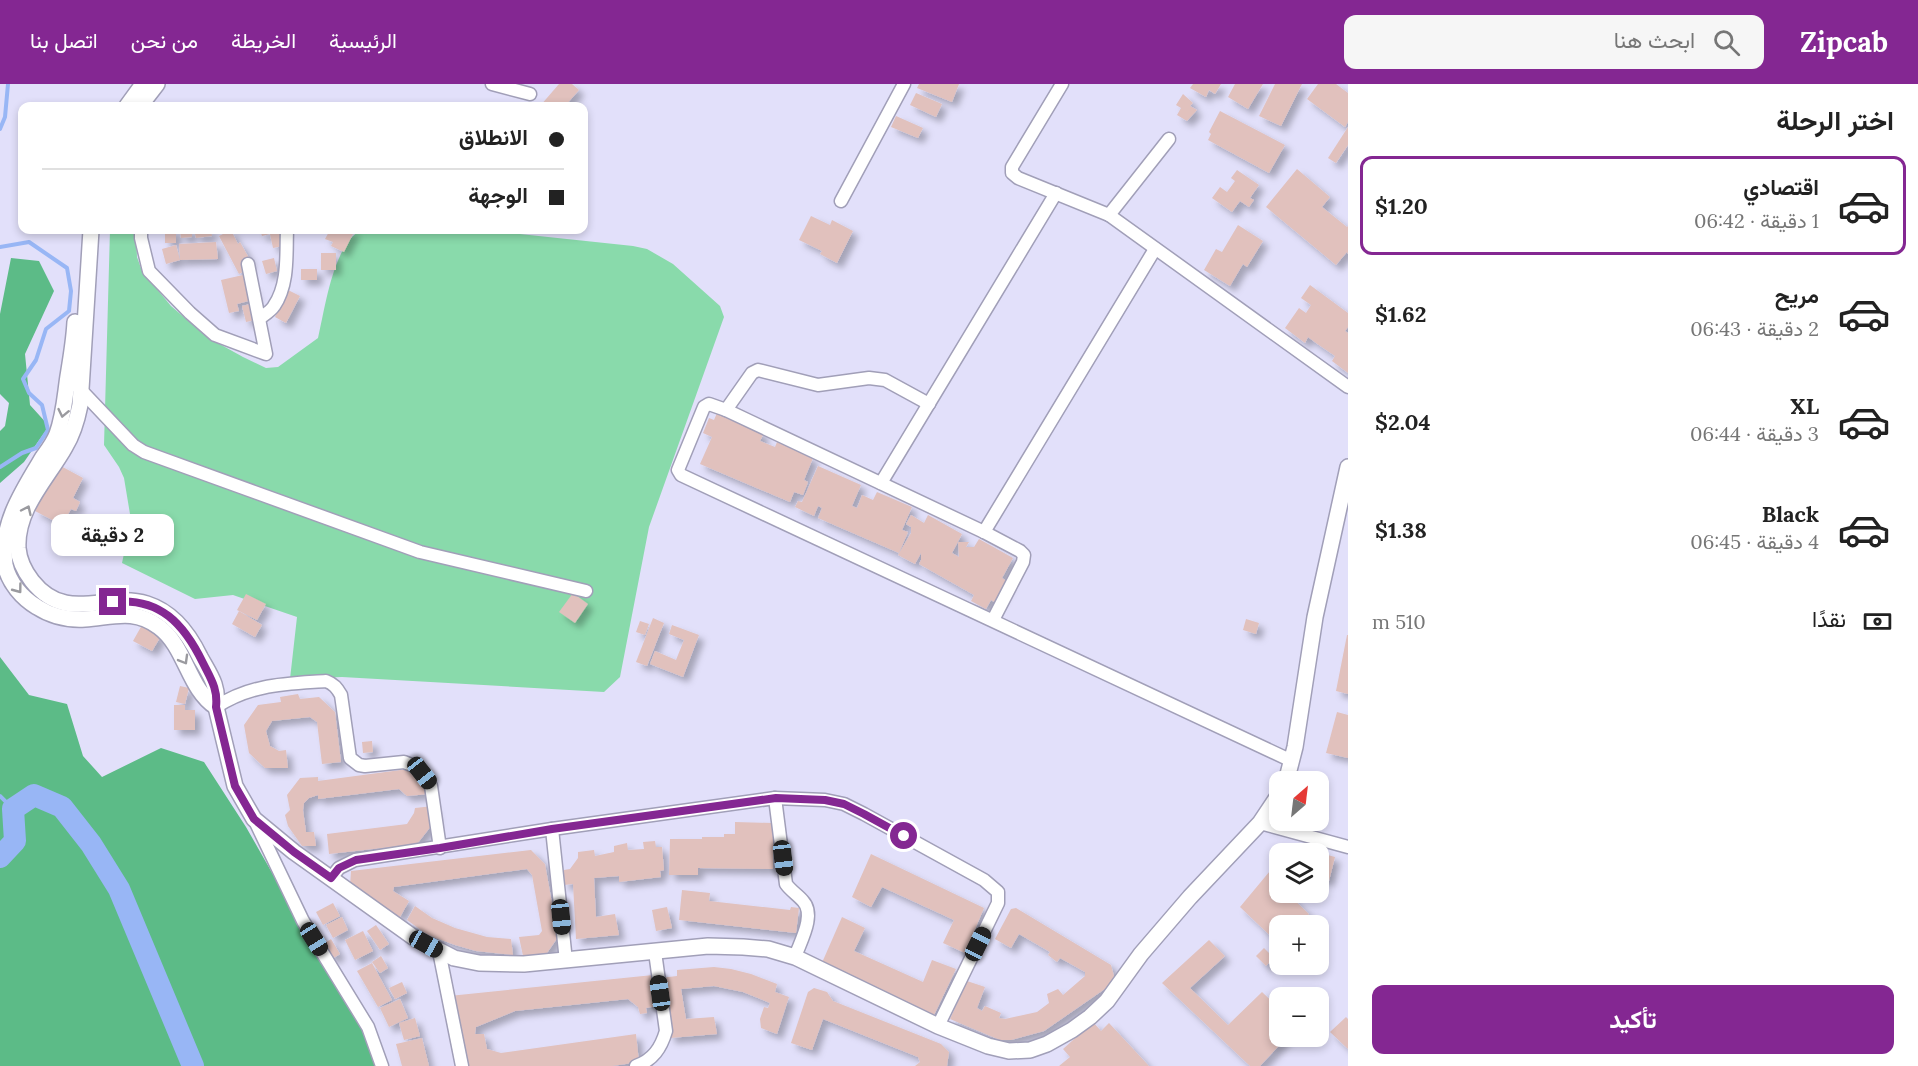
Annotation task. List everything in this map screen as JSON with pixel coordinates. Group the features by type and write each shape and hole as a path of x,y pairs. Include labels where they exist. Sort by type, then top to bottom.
{"street":[{"path":"138,102 143,84"},
{"path":"141,102 157,84"},
{"path":"492,84 530,94"},
{"path":"841,201 904,84"},
{"path":"1062,84 1012,167 1012,173 1018,178 1109,215 1348,387"},
{"path":"1109,215 1169,139"},
{"path":"881,483 1056,193"},
{"path":"81,234 75,332 63,418 56,438 12,508 5,529 3,552 7,571 16,588 29,602 45,612 84,619 123,614 142,618 159,627 173,640 198,687 208,702 216,707"},
{"path":"91,234 80,405 72,433 27,508 19,528 18,550 25,571 39,589 57,601 79,606 126,600 147,604 166,613 193,643 215,685 218,696 216,707 235,786 254,819 303,921 368,1027 382,1066"},
{"path":"141,234 149,271 190,313 215,335 266,354 248,264"},
{"path":"260,318 274,307 282,290 286,272 287,234"},
{"path":"984,532 1155,249"},
{"path":"726,411 752,373 758,370 818,384 868,378 885,380 929,404"},
{"path":"68,377 133,446 144,452 420,552 586,591"},
{"path":"993,620 1023,562 1023,555 1020,551 726,411 709,404 704,407 678,470 681,475 1292,761"},
{"path":"1290,771 1315,617 1348,466"},
{"path":"216,707 232,696 273,684 326,681 331,683 337,687 341,695 350,758 353,762 365,766 404,762 414,766 431,786 440,848"},
{"path":"331,878 339,868 356,860 552,829 776,798 825,800 844,804 984,880 998,892 998,903 938,1026"},
{"path":"776,798 786,884 804,902 808,910 808,918 795,957"},
{"path":"254,819 294,852 414,937 454,958 479,963 524,964 708,946 768,949 795,957 938,1026 988,1046 1009,1051 1030,1050 1047,1044 1090,1017 1107,1001 1141,954 1190,897 1260,823 1269,810"},
{"path":"1260,823 1348,847"},
{"path":"552,829 566,961"},
{"path":"439,951 462,1066"},
{"path":"636,1066 645,1063 653,1056 662,1043 666,1031 655,952"}],"green space":[{"path":"110,234 136,234 137,257 142,271 171,306 207,337 266,368 278,367 318,338 327,295 337,263 343,249 356,234 519,234 647,249 673,264 720,306 724,317 649,527 620,677 604,692 342,677 290,679 297,617 233,595 195,599 122,563 131,520 124,478 104,445"},
{"path":"11,258 39,261 54,291 25,354 30,405 49,426 24,462 0,483 0,431 5,426 9,403 0,394 0,314"},
{"path":"0,657 29,695 67,704 83,756 102,777 161,748 204,762 246,827 372,1040 379,1066 0,1066"}],"building":[{"path":"559,84 572,84 579,90 568,102 543,102"},
{"path":"919,84 959,84 952,102 917,88"},
{"path":"1193,84 1221,84 1215,94 1209,90 1206,97 1190,88"},
{"path":"1235,84 1263,84 1248,109 1228,97"},
{"path":"1275,84 1302,84 1281,126 1259,116"},
{"path":"1318,84 1336,84 1348,93 1348,122 1345,127 1307,99"},
{"path":"916,93 942,104 936,117 910,105"},
{"path":"1183,94 1193,103 1190,106 1197,110 1187,121 1177,115 1181,108 1176,105"},
{"path":"1220,111 1285,145 1269,173 1208,140 1211,134 1209,132"},
{"path":"896,116 923,128 918,138 891,127"},
{"path":"1348,127 1348,145 1336,163 1328,158"},
{"path":"1297,169 1330,197 1322,207 1348,226 1348,254 1347,252 1336,265 1266,207"},
{"path":"1237,170 1259,185 1250,198 1254,200 1249,207 1240,201 1232,212 1212,198 1220,187 1227,192 1235,181 1231,178"},
{"path":"811,216 830,225 832,220 853,231 837,263 820,254 822,251 799,240"},
{"path":"1238,225 1263,241 1247,267 1243,264 1230,286 1204,270 1216,249 1222,252"},
{"path":"165,234 176,234 176,243 165,243"},
{"path":"180,234 192,234 192,237 181,238"},
{"path":"195,234 212,234 212,236 196,238"},
{"path":"233,234 238,244 240,242 250,260 247,270 239,274 219,236"},
{"path":"270,234 280,234 283,246 273,248"},
{"path":"328,234 353,234 344,252 331,246 333,242 325,239"},
{"path":"216,242 218,259 180,260 179,244"},
{"path":"176,245 180,260 166,264 162,249"},
{"path":"321,253 336,253 336,270 321,270"},
{"path":"274,258 277,271 266,274 262,261"},
{"path":"301,269 317,269 317,280 301,280"},
{"path":"243,275 246,287 252,286 256,299 237,304 239,311 229,313 221,280"},
{"path":"1310,285 1348,313 1348,327 1345,331 1348,333 1348,373 1332,361 1335,356 1308,337 1305,343 1285,328 1299,308 1306,313 1311,305 1301,298"},
{"path":"288,290 300,296 286,323 275,317"},
{"path":"251,304 255,320 246,322 242,306"},
{"path":"717,413 764,433 760,441 775,447 777,442 813,458 804,480 808,482 803,495 794,492 790,502 700,464 712,437 703,433 709,418 714,420"},
{"path":"59,465 83,478 73,498 80,502 76,511 71,509 62,525 35,511"},
{"path":"818,466 861,485 852,506 857,508 862,495 873,500 877,492 912,507 902,530 908,532 899,553 818,518 822,508 818,506 814,516 795,507 798,501 802,502"},
{"path":"911,515 924,523 928,515 962,534 952,553 959,557 958,542 969,542 966,547 974,547 979,539 1013,558 1002,578 1008,582 996,603 991,600 986,609 971,601 974,595 919,564 921,553 915,564 898,555 911,533 911,527 906,524"},
{"path":"573,593 588,604 575,623 559,612"},
{"path":"246,594 266,604 257,620 237,610"},
{"path":"239,611 262,625 255,637 232,624"},
{"path":"653,618 664,623 647,666 636,662"},
{"path":"1246,619 1259,623 1256,634 1243,630"},
{"path":"640,621 649,624 645,635 636,632"},
{"path":"142,625 161,636 152,651 133,641"},
{"path":"672,625 699,635 683,677 650,664 655,651 676,660 684,640 669,634"},
{"path":"1348,635 1348,694 1336,691"},
{"path":"180,686 189,688 185,704 176,702"},
{"path":"298,694 300,699 319,697 335,712 341,762 322,764 317,722 310,717 272,721 266,731 270,746 279,751 286,750 288,768 265,768 249,753 244,725 258,705 281,702 280,697"},
{"path":"174,705 185,705 185,710 195,710 195,730 174,730"},
{"path":"1337,712 1348,715 1348,758 1326,753"},
{"path":"372,741 373,752 363,753 362,742"},
{"path":"408,769 427,783 429,794 407,796 399,789 318,799 318,795 309,798 304,803 303,810 306,832 314,832 316,846 302,846 288,826 285,815 290,810 287,795 300,778 318,777 318,781"},
{"path":"433,806 435,821 417,844 329,854 327,834 407,824 415,808"},
{"path":"735,822 773,823 773,869 698,868 698,875 669,875 670,839 724,837 724,834 735,834"},
{"path":"655,841 656,847 662,847 664,870 660,871 661,877 619,882 619,876 594,878 596,917 615,914 619,935 576,939 573,884 564,885 564,870 570,869 578,858 578,852 594,850 595,856 614,852 614,846 627,843 628,850 644,849 643,842"},
{"path":"531,850 545,864 558,937 547,953 523,956 519,937 539,935 542,931 532,875 527,869 394,887 393,891 409,901 400,917 350,886 351,871"},
{"path":"871,854 984,908 965,953 943,943 954,920 882,887 871,907 852,897"},
{"path":"1329,855 1335,857 1329,881"},
{"path":"1269,872 1269,903 1298,903 1309,914 1269,915 1269,935 1240,907"},
{"path":"682,890 710,893 709,901 790,910 791,907 799,908 796,933 679,920"},
{"path":"333,903 340,916 323,925 316,912"},
{"path":"415,906 432,918 455,928 487,937 511,939 513,955 476,951 428,935 407,920"},
{"path":"667,907 672,928 656,931 652,910"},
{"path":"1016,908 1111,965 1114,976 1112,984 1044,1031 1011,1040 1000,1040 950,1019 967,981 985,987 977,1008 982,1011 985,1006 1001,1013 999,1018 1005,1019 1037,1012 1049,1003 1047,994 1058,989 1063,995 1085,976 1085,972 1060,958 1057,962 1048,955 1050,952 1019,934 1011,948 995,939 1011,909"},
{"path":"342,917 348,930 333,938 326,925"},
{"path":"842,917 865,928 854,951 923,982 932,960 956,969 934,1015 821,965"},
{"path":"376,925 389,944 380,950 367,931"},
{"path":"363,931 373,951 355,960 345,940"},
{"path":"331,939 340,954 332,959 322,945"},
{"path":"1209,940 1225,956 1190,988 1228,1025 1262,992 1269,999 1269,1047 1278,1047 1260,1066 1250,1066 1162,983"},
{"path":"1264,948 1269,953 1269,963 1266,966 1256,956"},
{"path":"381,956 388,968 380,973 372,962"},
{"path":"372,963 392,1000 378,1007 357,971"},
{"path":"714,967 751,974 777,984 775,992 789,997 777,1034 761,1028 760,1019 764,1007 768,1008 770,1003 743,992 714,986 681,989 686,1019 714,1017 717,1034 670,1038 660,978 677,976 677,970"},
{"path":"653,975 657,1006 646,1008 647,1013 640,1014 638,1007 628,999 515,1011 476,1027 475,1034 484,1034 487,1049 501,1053 636,1034 639,1062 612,1066 465,1066 462,1035 453,1035 449,996"},
{"path":"402,982 407,993 395,999 389,988"},
{"path":"814,988 827,992 833,1001 941,1044 949,1052 947,1066 915,1066 920,1062 918,1057 823,1019 812,1050 791,1043 808,992"},
{"path":"400,999 408,1018 389,1027 380,1008"},
{"path":"1346,1017 1348,1019 1348,1049 1330,1032"},
{"path":"415,1018 420,1036 404,1040 399,1023"},
{"path":"1093,1022 1101,1031 1109,1023 1149,1066 1059,1066 1070,1057 1063,1049"},
{"path":"422,1038 429,1066 402,1066 396,1044"}],"waterway":[{"path":"0,129 5,117 8,84"},
{"path":"0,247 29,242 67,268 71,291 69,311 46,329 36,360 23,379 29,393 42,405 48,430 36,448 22,453 0,467"},
{"path":"0,857 15,841 13,809 34,795 62,807 91,844 119,889 193,1066"},
{"path":"0,796 13,809"}],"route":[{"path":"113,602 126,600 147,604 166,613 181,627 193,643 215,685 218,696 216,707 235,786 254,819 294,852 331,878 339,868 356,860 552,829 776,798 825,800 844,804 904,836"}]}
